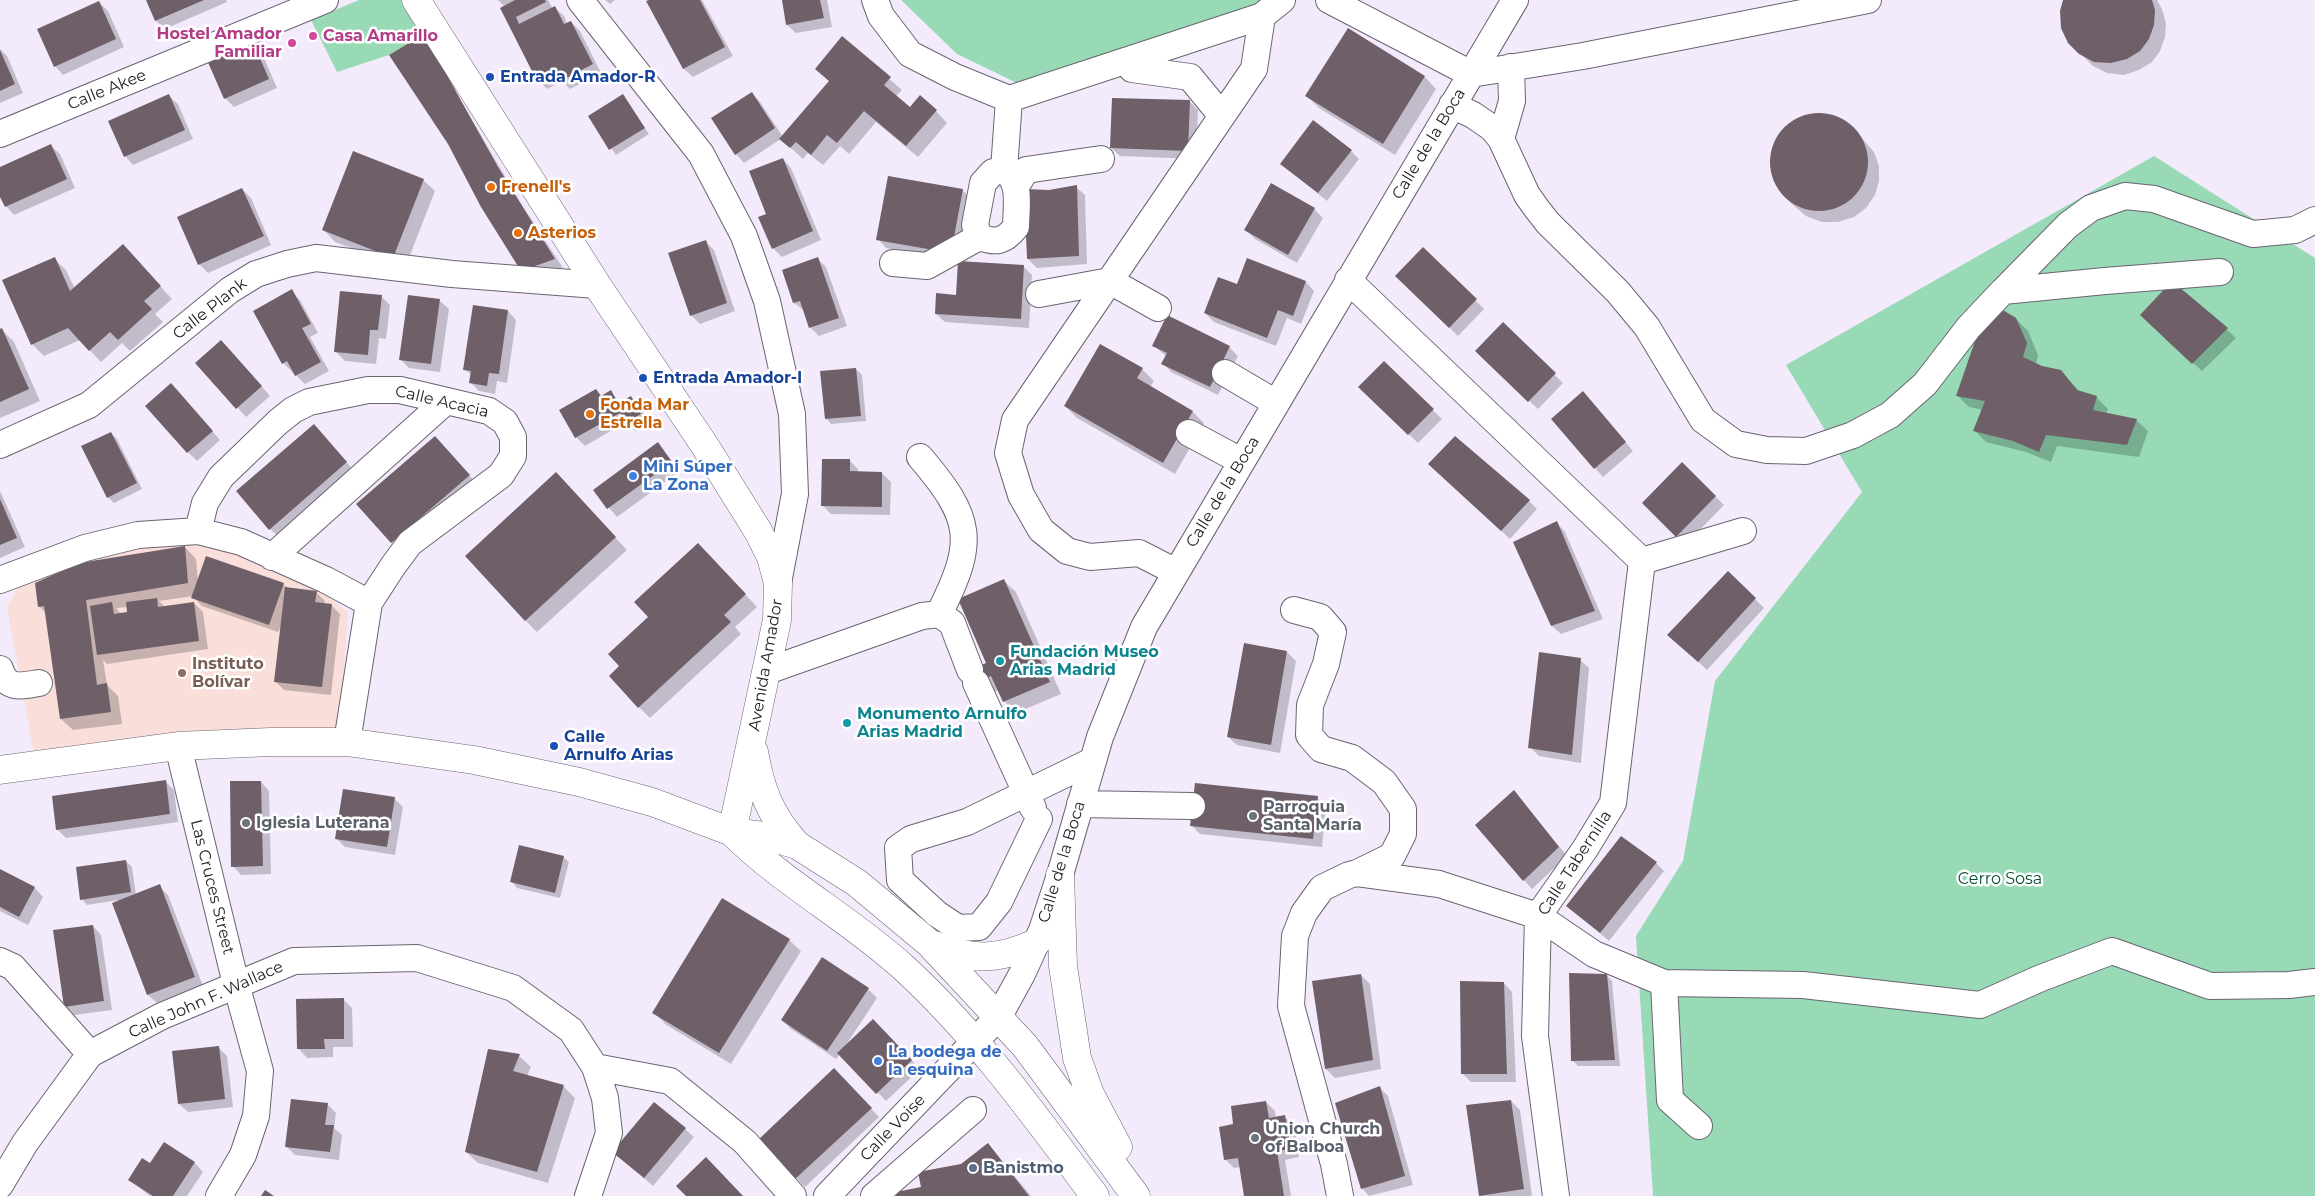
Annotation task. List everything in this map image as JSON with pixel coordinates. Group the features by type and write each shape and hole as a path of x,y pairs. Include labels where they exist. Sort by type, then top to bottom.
{"main road":[{"name":"Avenida Amador","path":"416,0 596,285 705,446 758,531 770,556 778,583 777,620 732,832"},
{"path":"752,740 758,775 766,800 776,819 797,845"},
{"path":"0,770 178,746 271,742 348,742 474,760 579,782 652,802 732,832 771,837 797,845 856,883 930,943 999,1016 1024,1046 1136,1196"},
{"path":"732,832 757,857 835,912 883,950 940,1003 1011,1083 1095,1196"},
{"path":"1060,875 1064,975 1076,1058 1090,1094 1141,1196"},
{"path":"930,943 959,954 982,957 1013,953 1036,943"}],"street":[{"name":"Calle Akee","path":"0,134 325,0"},
{"path":"580,0 701,154 744,236 767,301 792,414 794,494 778,583"},
{"path":"875,0 881,16 910,54 955,77 1009,99 1262,16 1282,0"},
{"path":"1330,0 1471,74 1583,56 1868,0"},
{"name":"Calle de la Boca","path":"999,1016 1022,974 1036,943 1060,875 1092,761 1115,697 1144,627 1515,0"},
{"path":"1176,572 1139,553 1090,557 1067,551 1040,530 1021,494 1008,453 1015,420 1254,69 1262,16"},
{"path":"1501,139 1512,101 1510,67"},
{"path":"1132,69 1190,77 1222,116"},
{"path":"893,263 927,266 978,237 991,241 1007,237 1016,227 1010,178 1009,99"},
{"path":"1452,105 1486,124 1501,139 1527,195 1542,216 1618,292 1647,327 1703,420 1736,444 1767,450 1806,451 1853,435 1890,415 1925,384 1969,327 2003,291 2068,225 2091,208 2125,196 2154,199 2253,234 2295,230 2315,220"},
{"path":"978,237 975,225 983,182 992,172 1010,178 1026,170 1101,159"},
{"name":"Calle Plank","path":"0,445 89,405 230,290 256,274 287,264 316,258 452,274 596,285"},
{"path":"2003,291 2105,280 2220,272"},
{"path":"1348,280 1642,560 1743,531"},
{"path":"1039,294 1110,282 1158,308"},
{"path":"1225,374 1276,403"},
{"name":"Calle Acacia","path":"198,531 205,503 221,477 293,410 309,402 382,389 400,390 490,411 505,422 513,437 513,456 502,474 410,543 369,603"},
{"path":"272,557 446,401"},
{"path":"1189,433 1241,461"},
{"path":"920,457 943,485 959,512 965,542 957,578 939,614"},
{"path":"0,580 85,548 138,535 198,531 241,542 326,580 369,603 348,742"},
{"name":"Calle Tabernilla","path":"1556,1196 1535,1036 1538,916 1585,849 1613,803 1642,560"},
{"path":"1294,610 1320,617 1333,632 1326,664 1310,705 1309,735 1321,748 1352,758 1384,782 1403,809 1403,834 1392,856 1322,888 1304,913 1295,936 1291,1006 1334,1164 1340,1196"},
{"path":"767,671 922,616 939,614 952,623 1025,794 1039,819 1072,832"},
{"path":"0,669 6,682 14,687 39,683"},
{"name":"Las Cruces Street","path":"178,746 236,984 260,1071 256,1116 243,1155 219,1196"},
{"path":"1039,819 999,902 979,927 958,928 937,914 900,880 898,848 912,839 967,822 1092,761"},
{"path":"1080,804 1192,806"},
{"path":"1357,873 1439,884 1538,916 1594,954 1664,983 1803,985 1980,1005 2041,978 2112,951 2210,986 2289,985 2315,982"},
{"name":"Calle John F. Wallace","path":"0,1185 25,1143 90,1054 162,1016 294,961 417,958 513,988 571,1030 595,1067 605,1098 609,1133 588,1196"},
{"path":"0,961 13,967 90,1054"},
{"path":"1664,983 1670,1100 1699,1126"},
{"name":"Calle Voise","path":"827,1196 999,1016"},
{"path":"595,1067 670,1081 745,1142 793,1196"},
{"path":"874,1196 972,1110"},
{"path":"885,1136 911,1162"}],"shaded area":[{"name":"Instituto Bolívar","path":"193,539 232,549 327,595 348,613 339,737 34,754 7,607 24,577 93,552"}],"green space":[{"path":"359,0 405,0 424,34 389,55 337,72 311,20"},
{"path":"901,0 1274,0 1019,84 957,54"},
{"name":"Cerro Sosa","path":"2154,156 2315,258 2315,1196 1653,1196 1636,936 1683,861 1715,681 1862,492 1786,365"}],"building":[{"path":"146,0 204,0 155,21"},
{"path":"515,0 545,0 546,2 516,17 519,24 555,6 564,24 571,21 593,64 561,81 555,72 537,81 500,8"},
{"path":"700,0 725,47 683,69 646,1"},
{"path":"782,0 820,0 824,18 786,25"},
{"path":"2063,0 2152,0 2155,10 2154,25 2149,39 2140,51 2127,59 2111,63 2094,62 2079,54 2068,43 2061,28 2060,11"},
{"path":"99,1 116,39 54,67 37,29"},
{"path":"1348,28 1425,76 1383,144 1305,96"},
{"path":"424,34 498,167 555,259 521,271 481,207 448,144 389,55"},
{"path":"842,36 891,77 884,85 910,107 920,95 937,110 906,146 864,111 837,143 827,135 811,155 796,142 790,148 779,139 829,81 815,69"},
{"path":"252,40 269,79 224,99 207,60"},
{"path":"0,50 15,84 0,91"},
{"path":"752,92 775,128 735,155 711,118"},
{"path":"169,94 185,130 124,157 108,121"},
{"path":"623,94 645,128 609,150 588,116"},
{"path":"1112,98 1190,100 1188,151 1110,148"},
{"path":"1819,113 1838,117 1854,127 1864,143 1868,162 1864,181 1854,197 1838,207 1819,211 1800,207 1784,197 1774,181 1770,162 1774,143 1784,127 1800,117"},
{"path":"1313,120 1352,150 1318,193 1280,164"},
{"path":"51,144 67,179 5,207 0,197 0,167"},
{"path":"353,151 424,179 393,258 322,230"},
{"path":"783,158 813,231 772,249 758,217 766,214 749,171"},
{"path":"888,176 963,189 951,253 876,240"},
{"path":"1271,183 1315,208 1288,255 1244,230"},
{"path":"1077,185 1079,256 1027,259 1024,189 1049,190"},
{"path":"242,188 264,236 198,265 177,217"},
{"path":"706,240 727,303 690,316 668,253"},
{"path":"123,244 161,286 144,301 152,309 118,340 110,332 89,351 68,328 31,345 2,280 55,257 70,291"},
{"path":"1423,247 1477,299 1449,328 1395,276"},
{"path":"818,257 839,318 809,328 800,301 793,303 782,270"},
{"path":"1247,258 1306,281 1293,316 1278,310 1267,338 1204,313 1218,277 1237,284"},
{"path":"958,261 1024,265 1021,319 935,314 936,293 956,295"},
{"path":"2172,281 2228,328 2192,364 2140,315"},
{"path":"292,289 311,324 302,328 321,362 295,376 287,361 282,364 253,311"},
{"path":"340,291 382,295 378,330 370,330 368,355 334,352"},
{"path":"408,295 440,299 431,364 399,360"},
{"path":"1993,304 2016,318 2027,343 2023,357 2042,366 2061,370 2077,390 2097,396 2093,410 2137,419 2127,445 2046,435 2039,452 2013,441 1973,431 1985,401 1956,396 1984,315"},
{"path":"473,305 508,310 499,374 489,373 487,386 469,383 471,371 463,370"},
{"path":"1167,315 1230,346 1210,387 1161,364 1167,353 1152,346"},
{"path":"1503,322 1556,373 1528,402 1475,351"},
{"path":"2,328 29,389 0,402 0,329"},
{"path":"221,340 262,386 236,409 195,363"},
{"path":"1100,344 1143,368 1137,378 1193,411 1163,463 1064,406"},
{"path":"1384,361 1434,409 1408,435 1358,387"},
{"path":"856,368 861,416 825,419 820,371"},
{"path":"171,383 213,431 187,453 145,406"},
{"name":"Fonda Mar Estrella","path":"596,389 601,396 611,390 618,403 631,396 641,414 625,423 620,413 575,438 559,410"},
{"path":"1583,391 1626,442 1594,469 1551,419"},
{"path":"314,424 347,462 269,530 236,491"},
{"path":"111,432 137,483 107,498 81,446"},
{"path":"435,436 470,475 391,543 356,504"},
{"path":"1455,436 1530,500 1501,531 1428,464"},
{"name":"Mini Súper La Zona","path":"658,442 672,462 607,509 593,490"},
{"path":"822,459 850,459 850,471 882,472 882,507 821,506"},
{"path":"1682,462 1716,496 1676,537 1642,503"},
{"path":"556,472 616,537 525,621 465,556"},
{"path":"0,499 17,538 0,545"},
{"path":"1557,521 1595,611 1551,626 1513,542"},
{"path":"698,543 746,594 724,615 731,622 638,708 609,676 619,666 608,654 648,617 634,602"},
{"path":"185,546 188,583 86,600 97,685 107,683 111,712 60,719 44,606 38,607 35,583 79,563"},
{"path":"206,556 284,583 269,625 191,598"},
{"path":"1728,571 1756,598 1698,662 1667,635"},
{"path":"1004,579 1050,682 1003,702 991,676 966,687 961,674 986,663 958,599"},
{"path":"285,587 317,591 315,602 332,604 322,687 274,682"},
{"path":"157,598 158,607 194,602 199,641 97,655 90,606 112,602 114,614 127,612 126,602"},
{"path":"1244,643 1287,651 1271,745 1227,737"},
{"path":"1539,652 1581,658 1572,755 1528,748"},
{"path":"166,780 170,814 56,830 52,796"},
{"name":"Iglesia Luterana","path":"230,781 261,781 263,866 231,867"},
{"name":"Parroquia Santa María","path":"1195,783 1318,796 1313,839 1190,826"},
{"path":"343,789 395,797 387,847 335,839"},
{"path":"1514,790 1559,847 1523,881 1475,825"},
{"path":"1621,836 1657,862 1600,933 1566,906"},
{"path":"519,845 564,856 555,893 510,882"},
{"path":"126,860 131,892 80,900 76,867"},
{"path":"0,869 35,887 19,917 0,907"},
{"path":"160,884 195,977 147,995 112,903"},
{"path":"722,898 790,939 719,1053 652,1013"},
{"path":"93,925 104,1001 64,1007 53,930"},
{"path":"822,957 869,988 827,1051 781,1020"},
{"path":"1569,973 1607,974 1615,1060 1571,1061"},
{"path":"1361,974 1373,1060 1325,1069 1312,981"},
{"path":"1460,981 1504,982 1507,1074 1461,1074"},
{"path":"344,998 344,1039 324,1039 325,1049 297,1049 296,999"},
{"path":"873,1019 912,1060 876,1094 837,1053"},
{"path":"219,1046 225,1099 178,1104 172,1051"},
{"path":"488,1049 520,1054 513,1071 564,1085 537,1172 465,1152"},
{"path":"834,1068 872,1108 795,1179 758,1140"},
{"path":"1380,1086 1405,1176 1361,1189 1335,1103"},
{"path":"291,1099 328,1103 325,1125 334,1125 330,1152 285,1147"},
{"path":"1511,1100 1524,1189 1479,1196 1466,1105"},
{"name":"Union Church of Balboa","path":"1266,1101 1269,1118 1285,1115 1291,1149 1277,1151 1284,1196 1244,1196 1238,1158 1224,1160 1219,1127 1233,1124 1231,1106"},
{"path":"654,1102 686,1128 644,1178 612,1152"},
{"path":"164,1142 195,1162 173,1196 153,1196 128,1180 142,1158 150,1163"},
{"name":"Banistmo","path":"988,1143 1029,1196 896,1196 896,1192 921,1187 918,1172 961,1164"},
{"path":"706,1157 743,1196 686,1196 676,1186"},
{"path":"265,1190 274,1196 261,1196"}],"place":[{"name":"Casa Amarillo","path":"313,36"},
{"name":"Hostel Amador Familiar","path":"292,43"},
{"name":"Entrada Amador-R","path":"490,77"},
{"name":"Frenell's","path":"491,187"},
{"name":"Asterios","path":"518,233"},
{"name":"Entrada Amador-I","path":"643,378"},
{"name":"Fonda Mar Estrella","path":"590,414"},
{"name":"Mini Súper La Zona","path":"633,476"},
{"name":"Fundación Museo Arias Madrid","path":"1000,661"},
{"name":"Instituto Bolívar","path":"182,673"},
{"name":"Monumento Arnulfo Arias Madrid","path":"847,723"},
{"name":"Calle Arnulfo Arias","path":"554,746"},
{"name":"Parroquia Santa María","path":"1253,816"},
{"name":"Iglesia Luterana","path":"246,823"},
{"name":"La bodega de la esquina","path":"878,1061"},
{"name":"Union Church of Balboa","path":"1255,1138"},
{"name":"Banistmo","path":"973,1168"}]}
